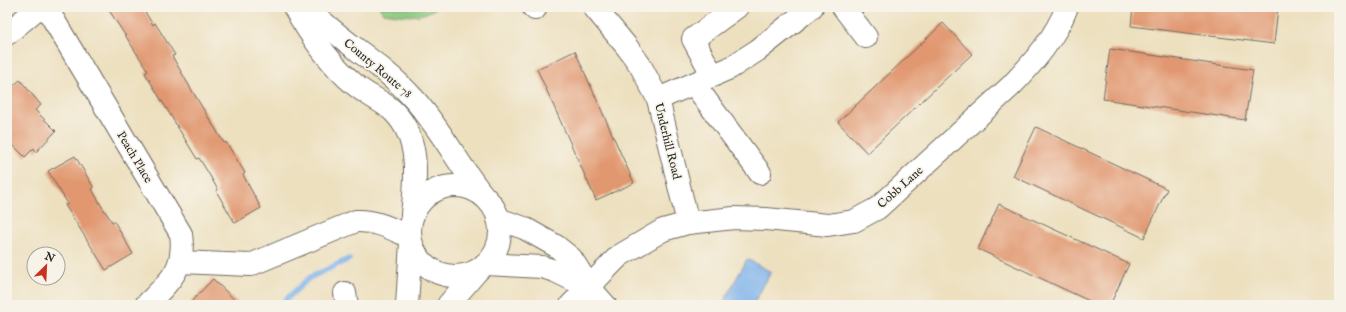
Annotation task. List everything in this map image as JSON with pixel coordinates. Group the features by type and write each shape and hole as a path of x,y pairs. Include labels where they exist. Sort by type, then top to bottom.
{"street":[{"path":"7,34 39,7"},
{"name":"Peach Place","path":"46,7 181,234 183,248 180,262 173,278 146,305"},
{"name":"County Route 78","path":"294,7 314,40 338,69 355,85 394,112 402,122 410,140 415,161 416,184 412,215"},
{"name":"County Route 78","path":"307,7 338,35 398,82 413,98 430,118 465,173 483,195"},
{"name":"Underhill Road","path":"594,7 640,65 658,99 688,223"},
{"path":"737,7 693,39 703,80 760,173"},
{"path":"658,99 730,68 758,50 812,7"},
{"path":"843,7 866,37"},
{"name":"Cobb Lane","path":"571,305 590,288 619,256 663,230 688,223 734,218 766,219 828,225 854,221 878,208 1012,86 1028,69 1059,26 1067,7"},
{"path":"407,305 411,240 409,229 412,215 419,203 429,193 442,187 456,185 470,188 483,195 492,206 498,219 500,231 498,243 493,254 448,305"},
{"path":"498,219 524,228 556,246 571,258 590,288 605,305"},
{"path":"180,262 250,265 357,221 368,220 380,224 411,240 421,261 438,273 451,276 465,275 482,267 542,267 555,271 590,288"}],"green space":[{"path":"379,7 438,7 431,11 412,16 383,13"}],"water":[{"path":"747,259 771,272 753,305 722,305"}],"building":[{"path":"107,7 142,7 153,25 155,23 175,55 172,56 191,89 224,143 226,142 245,173 243,175 261,208 235,223 216,191 218,190 209,174 199,158 197,159 145,73 148,71"},
{"path":"1133,7 1278,7 1274,44 1131,26"},
{"path":"943,23 972,54 867,153 838,122"},
{"path":"1110,49 1253,70 1245,120 1103,99"},
{"path":"575,51 634,183 596,200 537,69"},
{"path":"20,80 41,105 35,110 56,131 36,152 34,148 25,157 7,139 7,91"},
{"path":"1036,127 1167,189 1144,238 1013,176"},
{"path":"75,156 94,188 92,189 101,205 112,222 114,221 133,254 106,270 65,205 68,204 48,171"},
{"path":"999,204 1129,264 1110,305 1098,305 978,249"},
{"path":"213,279 240,305 188,305"}],"waterway":[{"path":"280,305 309,278 349,259"}]}
